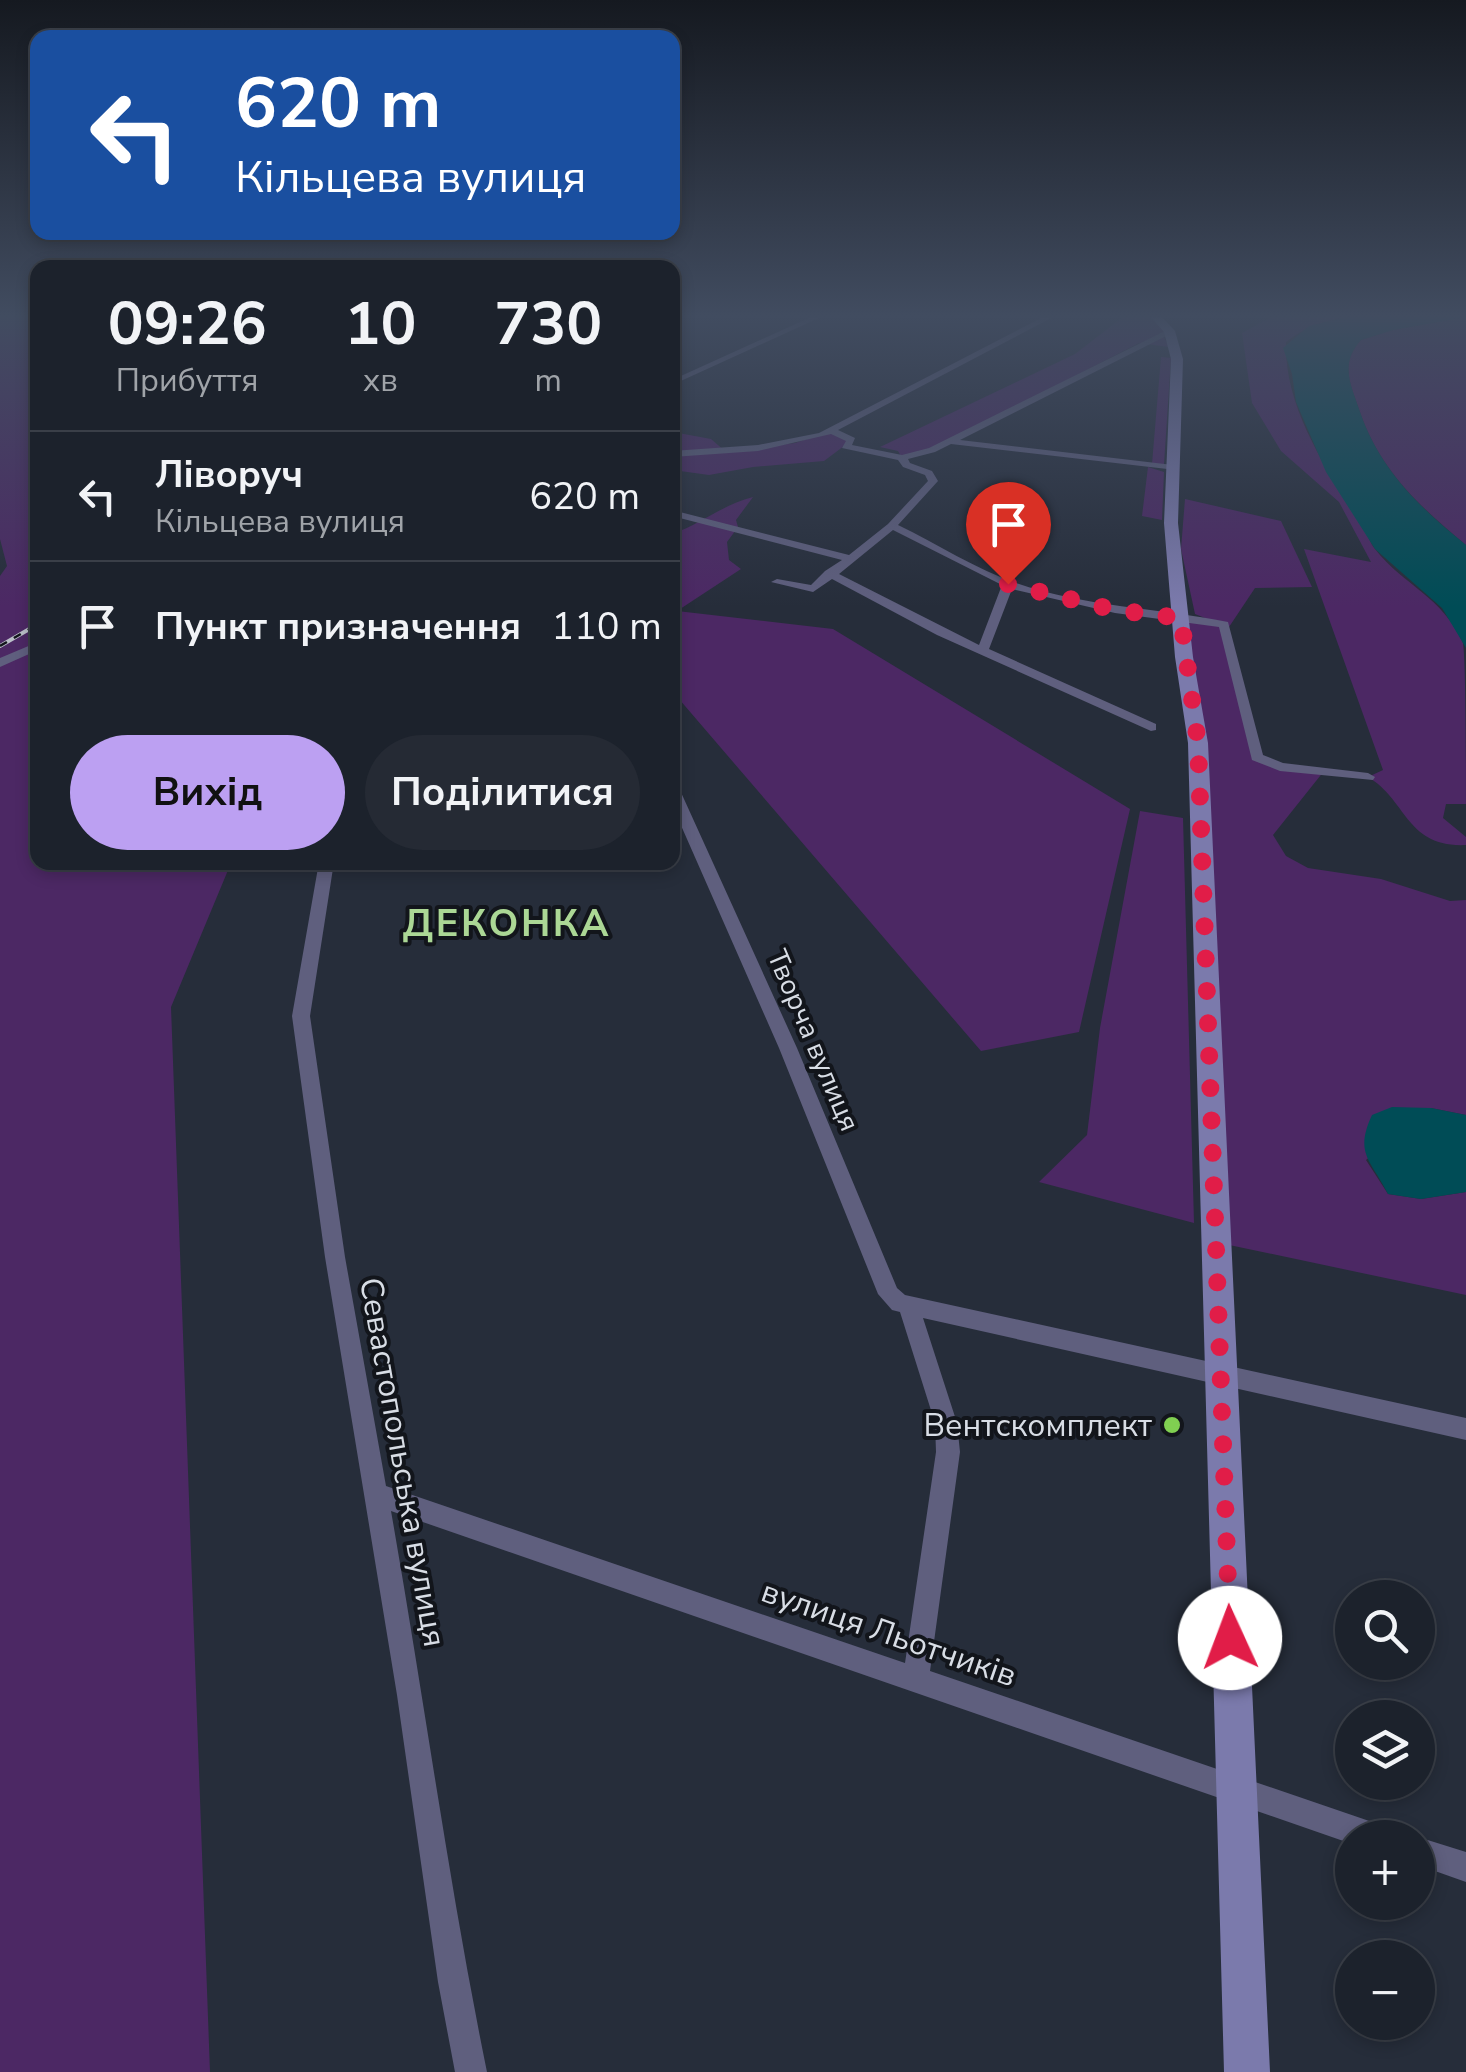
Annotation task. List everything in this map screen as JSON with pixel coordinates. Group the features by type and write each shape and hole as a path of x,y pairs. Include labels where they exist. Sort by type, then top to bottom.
{"street":[{"path":"680,453 795,443 832,431 865,414"},
{"path":"832,431 852,440 845,446 902,458 921,455 997,414"},
{"path":"1175,414 1171,523 1198,743 1247,2072"},
{"path":"946,441 1174,468"},
{"path":"777,582 809,590 892,526 933,481 929,473 906,464 902,458"},
{"path":"680,516 851,559"},
{"path":"892,526 1008,584 1115,610 1218,621 1227,630 1257,757 1280,767 1368,777"},
{"path":"829,572 941,632 1151,727"},
{"path":"983,650 1008,584"},
{"path":"0,662 30,649"},
{"name":"Творча вулиця","path":"680,806 788,1048 889,1294 909,1308 946,1423 948,1452 916,1679"},
{"name":"Севастопольська вулиця","path":"326,870 300,1016 335,1257 471,2072"},
{"path":"909,1308 1466,1429"},
{"name":"вулиця Льотчиків","path":"377,1495 1335,1824"},
{"path":"1435,1856 1466,1866"}],"shaded area":[{"path":"0,414 30,414 30,870 228,870 171,1007 210,2072 0,2072 0,576 7,566 0,539"},
{"path":"950,414 1002,414 932,450 902,458 898,451 880,447"},
{"path":"1156,414 1167,414 1164,464 1152,464"},
{"path":"1258,414 1300,414 1323,463 1373,547 1434,602 1463,643 1466,804 1446,804 1443,818 1466,837 1466,845 1446,844 1419,831 1368,777 1383,770 1304,549 1371,562 1339,502 1281,451"},
{"path":"1361,414 1466,414 1466,545 1403,486 1368,433"},
{"path":"831,431 852,440 824,461 709,475 680,471 680,433 711,439 726,452 795,443"},
{"path":"1148,467 1164,472 1162,520 1142,516"},
{"path":"753,497 736,520 738,527 727,542 729,560 741,569 680,609 680,531"},
{"path":"1185,499 1281,521 1312,587 1255,588 1227,630 1265,763 1324,771 1273,835 1286,856 1308,868 1381,879 1450,901 1466,900 1466,1115 1431,1108 1366,1160 1388,1194 1421,1199 1466,1192 1466,1295 1215,1242 1202,818 1181,617 1205,618 1195,614 1181,549"},
{"path":"680,611 833,629 1130,809 1079,1032 981,1051 680,700"},
{"path":"1140,811 1183,818 1194,1223 1039,1182 1087,1135 1100,1028"}],"water":[{"path":"1301,414 1361,414 1390,470 1417,502 1466,545 1466,648 1442,608 1375,549 1326,472"},
{"path":"1392,1107 1431,1108 1466,1115 1466,1192 1421,1199 1388,1194 1367,1156 1365,1139 1372,1115"}],"railway":[{"path":"0,646 30,629"}],"place":[{"name":"Вентскомплект","path":"1172,1425"}],"district":[{"name":"ДЕКОНКА","path":"507,923"}],"route":[{"path":"1008,584 1115,610 1181,618 1198,743 1202,818 1230,1638"}]}
